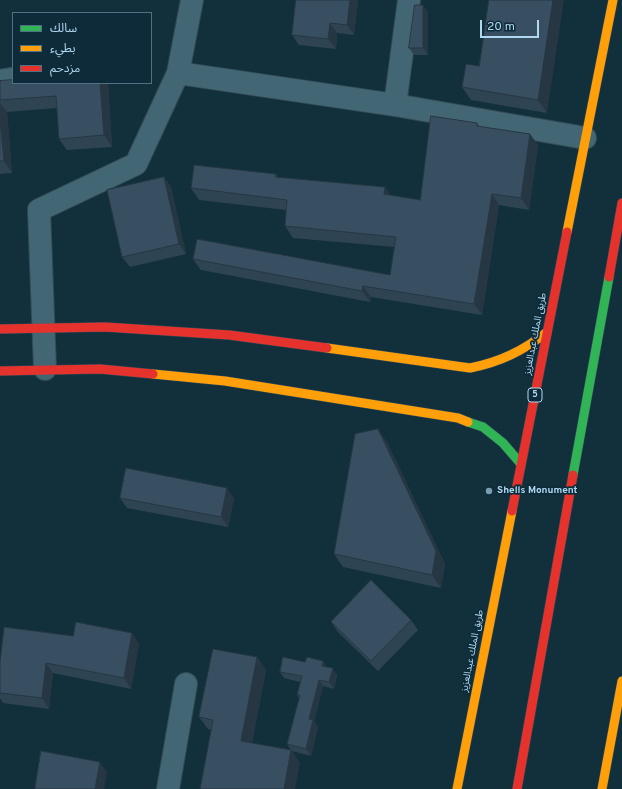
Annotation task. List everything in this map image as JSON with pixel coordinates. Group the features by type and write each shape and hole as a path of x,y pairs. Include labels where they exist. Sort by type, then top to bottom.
{"main road":[{"name":"طريق الملك عبدالعزيز","path":"457,789 613,0"},
{"path":"517,789 622,203"},
{"path":"0,329 105,327 229,334 470,368 490,364 508,358 529,346 547,332"},
{"path":"0,371 100,369 225,381 458,418 483,427 504,443 521,464"},
{"path":"602,789 622,682"}],"street":[{"path":"45,369 39,210 136,164 178,73 192,0"},
{"path":"395,105 409,0"},
{"path":"178,73 395,105 585,138"},
{"path":"168,789 186,684"}],"building":[{"path":"296,0 350,0 347,25 330,23 328,39 292,35"},
{"path":"489,0 553,0 538,100 462,87 466,64 479,66"},
{"path":"415,5 423,5 423,48 409,48"},
{"path":"12,80 12,84 100,84 104,135 59,139 56,96 0,100 0,81"},
{"path":"431,116 477,123 477,126 530,134 521,198 492,194 474,304 363,286 362,291 193,259 197,239 390,275 396,237 285,226 287,200 191,188 194,165 276,174 275,177 385,187 384,194 420,200"},
{"path":"0,118 4,161 0,161"},
{"path":"164,177 179,244 122,257 107,190"},
{"path":"378,429 436,551 432,575 334,554 355,434"},
{"path":"126,468 227,488 221,517 120,498"},
{"path":"371,580 411,620 371,661 331,622"},
{"path":"76,622 132,633 124,678 46,663 42,698 0,693 0,662 4,627 73,636"},
{"path":"213,649 257,657 241,741 291,750 284,789 200,789 213,720 199,717"},
{"path":"283,657 305,662 307,657 323,661 322,666 333,668 329,682 319,680 309,719 313,720 306,749 287,744 300,695 297,695 302,676 280,672"},
{"path":"41,751 100,762 95,789 35,789"}],"traffic: fast":[{"path":"573,475 609,277"},
{"path":"468,422 483,427 503,443 521,464"}],"traffic: slow":[{"path":"567,232 613,0"},
{"path":"327,348 470,368 491,363 511,355 529,345 547,332"},
{"path":"153,374 225,381 458,418 468,422"},
{"path":"457,789 512,511"},
{"path":"602,789 622,681"}],"traffic: jam":[{"path":"609,277 622,203"},
{"path":"512,511 567,232"},
{"path":"0,329 105,327 229,335 327,348"},
{"path":"0,371 100,369 153,374"},
{"path":"517,789 573,475"}],"place":[{"name":"Shells Monument","path":"489,491"}]}
